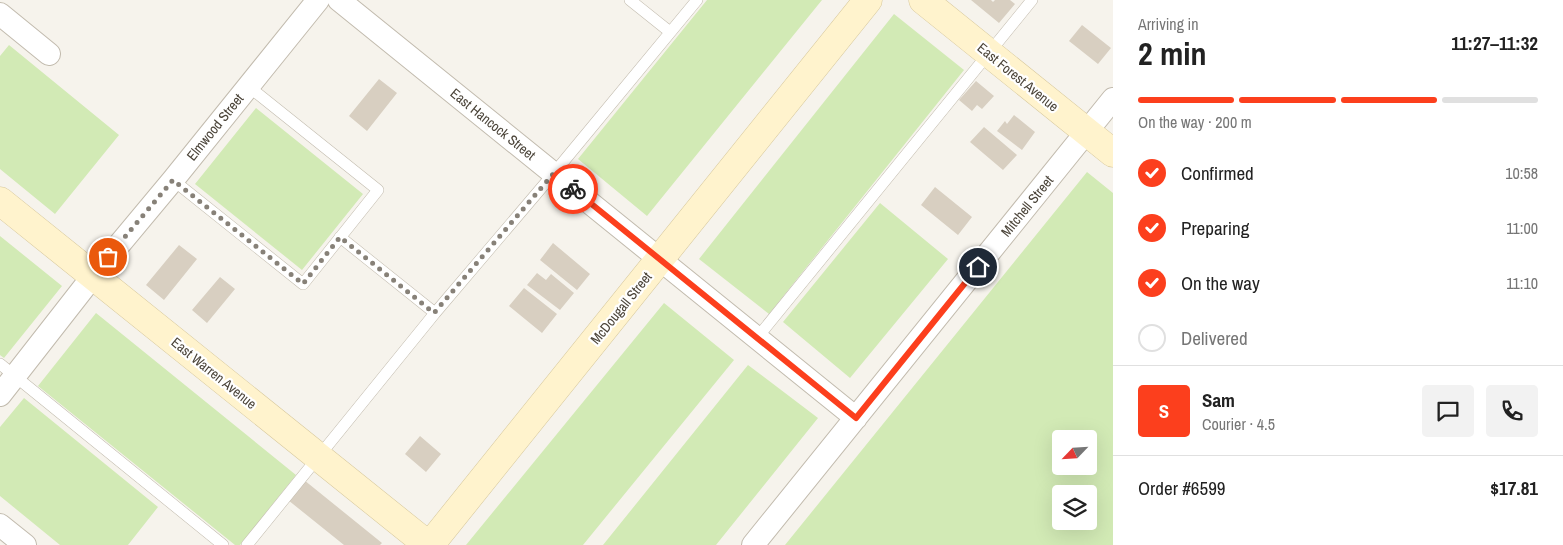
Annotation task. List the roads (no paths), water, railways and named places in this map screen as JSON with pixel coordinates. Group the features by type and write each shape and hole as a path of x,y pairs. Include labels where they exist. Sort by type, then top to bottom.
{"main road":[{"name":"McDougall Street","path":"429,545 868,0"},
{"name":"East Forest Avenue","path":"923,0 1113,153"},
{"name":"East Warren Avenue","path":"0,201 429,545"}],"street":[{"name":"Elmwood Street","path":"0,395 8,370 93,276 318,0"},
{"name":"East Hancock Street","path":"339,0 856,418"},
{"path":"0,14 49,54"},
{"name":"Mitchell Street","path":"753,545 1113,99"},
{"path":"0,525 25,545"}],"lane":[{"path":"630,0 670,32"},
{"path":"247,545 434,313 554,173 697,0"},
{"path":"757,338 1032,0"},
{"path":"173,180 303,284 378,190 248,86"},
{"path":"340,237 434,313"},
{"path":"8,370 223,545"}]}
